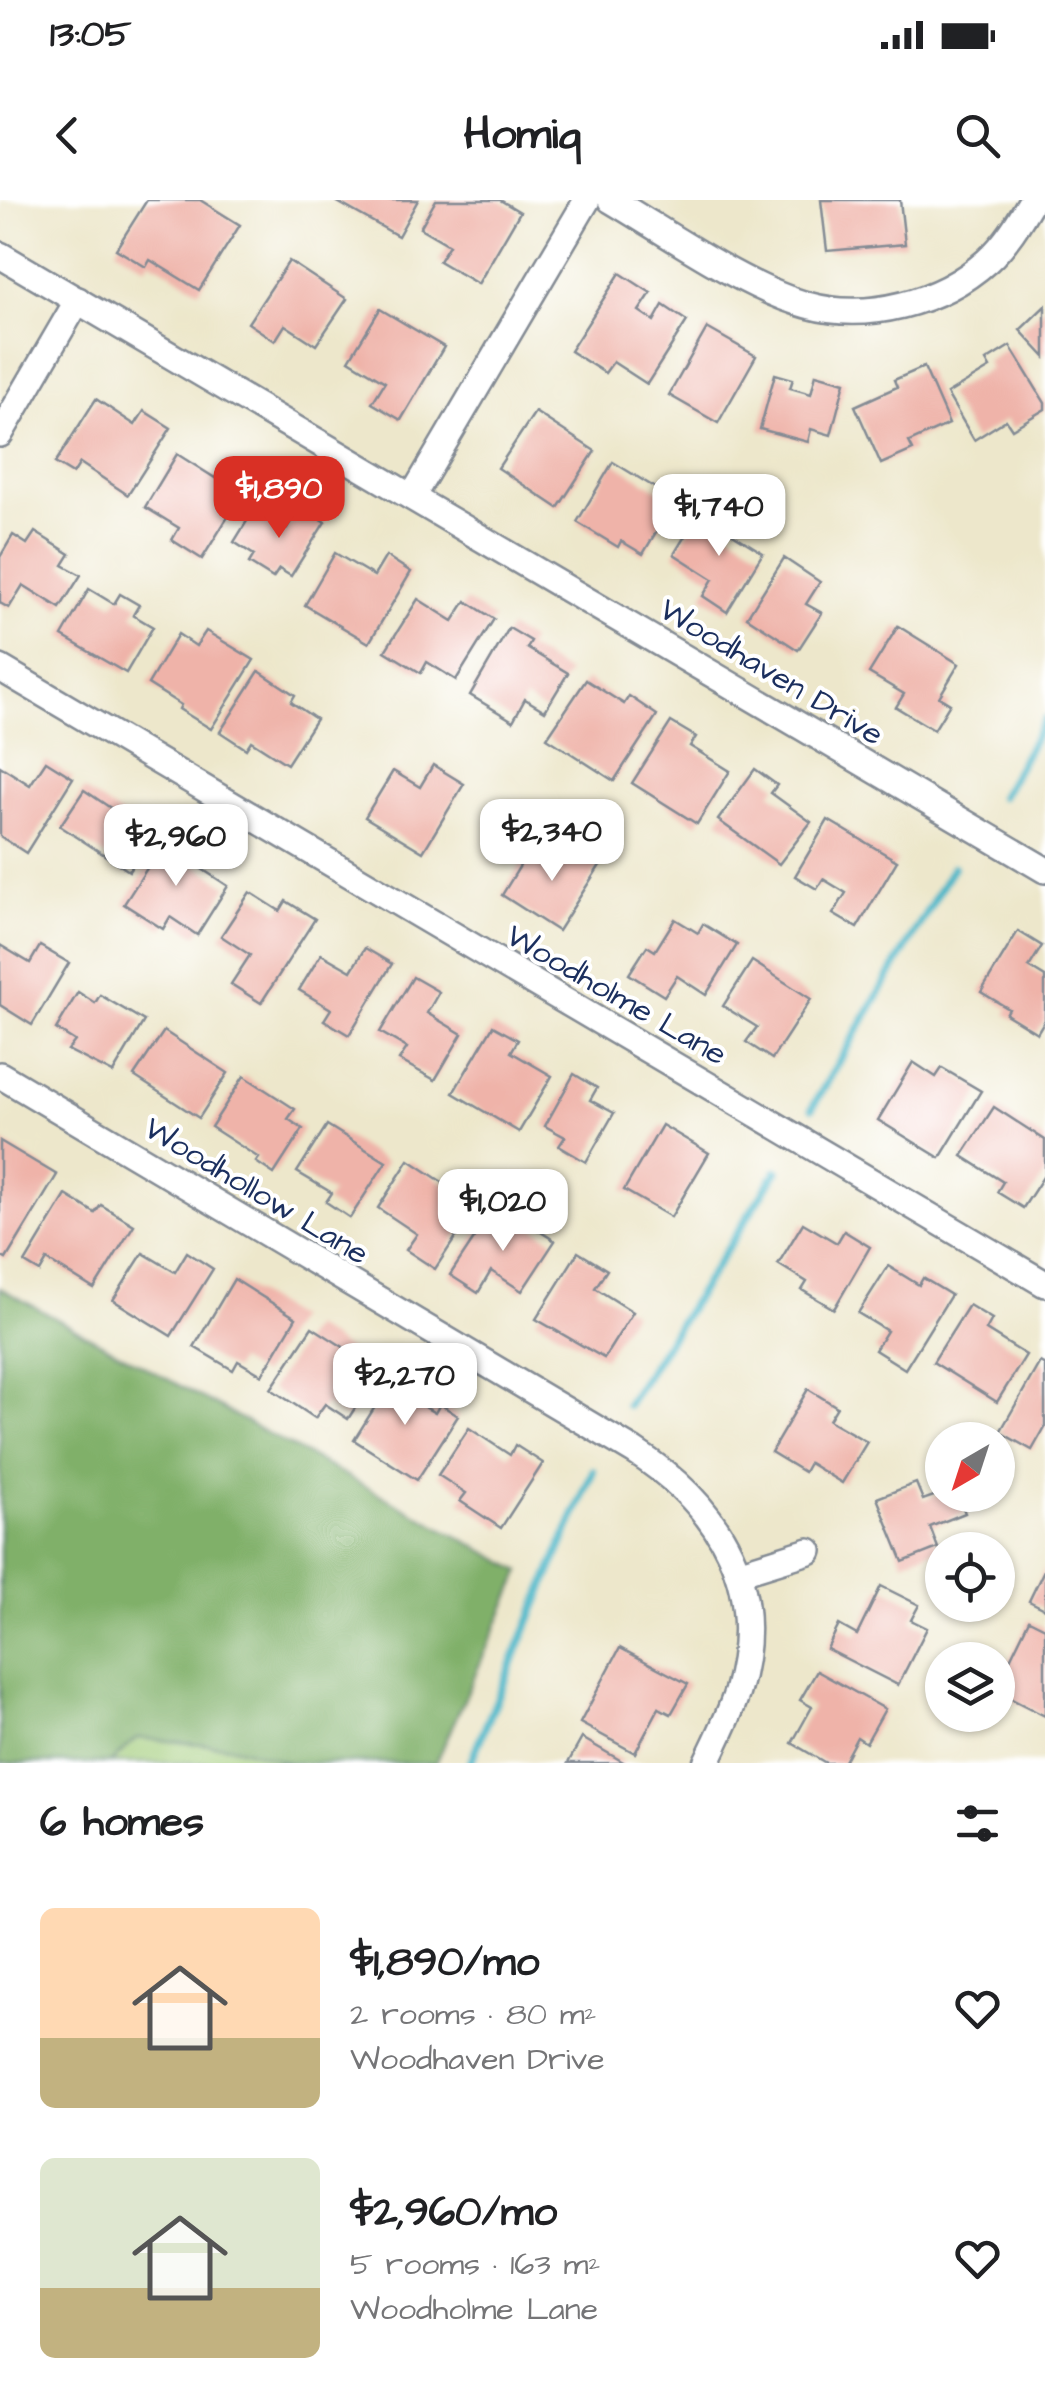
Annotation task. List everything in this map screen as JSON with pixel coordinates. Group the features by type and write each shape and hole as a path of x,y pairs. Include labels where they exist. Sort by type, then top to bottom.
{"street":[{"path":"412,497 587,200"},
{"path":"612,200 780,295 821,308 856,311 910,303 963,278 998,250 1032,200"},
{"name":"Woodhaven Drive","path":"0,254 1045,870"},
{"path":"0,434 78,300"},
{"name":"Woodholme Lane","path":"0,668 1045,1284"},
{"name":"Woodhollow Lane","path":"0,1076 657,1466 685,1488 726,1544 738,1574 745,1620 743,1668 727,1719 706,1763"},
{"path":"738,1574 808,1551"}],"green space":[{"path":"0,1288 521,1571 436,1763 290,1763 234,1747 137,1738 110,1763 0,1763"},
{"path":"137,1738 234,1747 290,1763 110,1763"}],"building":[{"path":"147,200 200,200 240,225 199,290 150,260 146,267 116,249"},
{"path":"334,200 418,200 398,236"},
{"path":"436,200 500,200 520,212 478,284 439,261 449,245 420,228"},
{"path":"821,200 900,200 905,244 827,251"},
{"path":"289,261 347,299 316,345 285,325 275,341 248,323"},
{"path":"620,273 651,293 639,311 654,321 663,305 687,321 647,384 613,362 605,373 570,351"},
{"path":"1045,306 1045,357 1020,330"},
{"path":"380,309 444,347 401,420 372,403 385,382 349,360"},
{"path":"707,328 756,356 718,423 669,395"},
{"path":"1010,346 1045,409 1012,429 1006,420 974,440 947,394 990,368 986,361"},
{"path":"924,367 949,424 909,442 913,450 881,464 855,406 897,387 894,380"},
{"path":"775,374 793,379 790,388 811,394 816,374 845,382 831,435 811,429 808,442 760,429"},
{"path":"96,399 135,425 144,411 171,428 128,495 80,463 73,474 55,463"},
{"path":"535,412 595,451 558,508 498,468"},
{"path":"177,454 215,478 227,460 253,476 202,559 172,540 179,528 145,507"},
{"path":"613,462 675,500 643,554 621,541 618,547 577,522"},
{"path":"300,506 325,522 291,576 279,569 273,578 249,563 254,555 234,542 255,508 287,528"},
{"path":"699,513 763,553 727,612 703,596 713,579 674,554"},
{"path":"35,532 70,554 63,565 81,575 60,608 23,585 9,608 0,603 0,557 13,535 27,544"},
{"path":"335,553 374,576 386,556 411,572 369,643 305,605"},
{"path":"784,558 820,582 806,604 822,613 798,650 747,617"},
{"path":"89,589 114,604 120,594 139,605 133,615 153,627 126,673 62,636"},
{"path":"418,599 453,621 466,601 494,619 456,680 427,662 421,673 385,651"},
{"path":"898,626 959,664 939,697 950,704 934,730 896,707 904,694 869,673"},
{"path":"509,628 531,641 527,648 568,673 545,711 525,699 513,721 470,695"},
{"path":"206,631 254,660 211,729 148,684 178,634 196,646"},
{"path":"259,671 295,695 291,702 316,719 287,764 251,741 246,749 220,732"},
{"path":"586,680 624,704 629,696 657,715 614,781 547,738"},
{"path":"671,722 696,737 690,746 730,771 697,824 632,783"},
{"path":"46,761 73,778 26,853 0,836 0,766 30,785"},
{"path":"433,765 464,784 423,852 365,817 393,771 420,787"},
{"path":"755,769 777,785 771,793 811,822 779,864 718,820"},
{"path":"84,790 152,836 129,871 60,826"},
{"path":"828,820 897,861 857,928 833,914 846,893 823,879 817,889 795,876"},
{"path":"169,834 195,851 188,860 228,886 197,935 170,917 163,929 124,904"},
{"path":"570,841 602,862 558,931 502,895 529,851 553,867"},
{"path":"250,892 280,911 286,901 315,919 261,1003 231,984 250,955 221,936"},
{"path":"675,919 698,933 703,924 737,945 706,995 677,976 664,996 629,974 647,946 655,951"},
{"path":"1018,931 1042,946 1029,967 1045,977 1045,1020 1037,1033 981,992"},
{"path":"0,945 30,963 40,946 69,963 32,1025 0,1005"},
{"path":"365,948 392,964 349,1035 324,1020 331,1009 299,990 321,954 351,971"},
{"path":"752,961 811,999 772,1059 746,1042 757,1027 723,1006"},
{"path":"413,977 439,992 427,1013 462,1034 435,1080 399,1060 407,1048 380,1032"},
{"path":"78,992 95,1003 100,995 144,1021 113,1073 68,1050 75,1041 56,1029"},
{"path":"493,1026 518,1040 511,1052 552,1076 519,1132 453,1093"},
{"path":"164,1031 228,1073 199,1118 134,1076"},
{"path":"913,1062 936,1077 942,1068 981,1091 940,1158 878,1120"},
{"path":"574,1074 597,1088 590,1100 614,1113 586,1162 559,1146 565,1137 545,1126"},
{"path":"244,1076 295,1109 288,1119 303,1129 274,1174 256,1162 259,1158 211,1127"},
{"path":"994,1107 1045,1140 1045,1174 1023,1208 997,1192 1003,1182 962,1156"},
{"path":"327,1125 386,1162 350,1218 326,1202 332,1193 297,1172"},
{"path":"662,1125 709,1153 671,1217 624,1190"},
{"path":"0,1141 57,1175 6,1259 0,1256"},
{"path":"409,1160 477,1205 435,1269 406,1250 417,1234 378,1208"},
{"path":"66,1195 95,1213 101,1205 134,1225 94,1289 47,1260 40,1272 25,1263"},
{"path":"509,1212 555,1241 522,1291 491,1271 478,1293 450,1275 489,1216 501,1224"},
{"path":"803,1223 837,1243 844,1231 870,1247 834,1309 802,1290 807,1282 778,1264"},
{"path":"187,1252 213,1269 171,1336 113,1300 143,1253 175,1272"},
{"path":"578,1252 607,1270 595,1288 633,1312 604,1358 536,1319"},
{"path":"888,1266 919,1285 923,1278 951,1295 905,1369 875,1350 887,1331 858,1313"},
{"path":"234,1279 296,1318 262,1375 238,1361 233,1370 194,1347"},
{"path":"969,1305 992,1319 986,1330 1026,1355 997,1402 933,1362"},
{"path":"312,1327 359,1357 362,1352 382,1366 348,1419 325,1404 315,1418 271,1389"},
{"path":"1040,1362 1045,1365 1045,1427 1032,1450 1015,1440 1015,1422 1006,1422"},
{"path":"395,1375 424,1393 418,1403 435,1413 440,1404 458,1416 417,1480 354,1440"},
{"path":"808,1389 837,1407 829,1420 867,1442 842,1483 809,1463 804,1472 771,1452"},
{"path":"469,1428 510,1455 515,1445 543,1463 501,1528 460,1501 466,1493 438,1475"},
{"path":"916,1483 925,1499 925,1512 965,1513 930,1527 932,1532 925,1532 925,1553 903,1562 877,1498"},
{"path":"1045,1568 1045,1609 1029,1601"},
{"path":"881,1586 919,1605 911,1620 927,1628 898,1685 827,1649 839,1625 857,1635"},
{"path":"1029,1620 1045,1628 1045,1716 1015,1701 1015,1649"},
{"path":"620,1648 688,1684 671,1714 659,1708 635,1753 580,1723"},
{"path":"817,1671 885,1709 866,1743 857,1737 843,1763 826,1763 792,1743 812,1707 800,1700"},
{"path":"582,1738 625,1763 568,1763"}],"waterway":[{"path":"1001,797 1045,720"},
{"path":"812,1108 953,867"},
{"path":"627,1405 777,1171"},
{"path":"470,1763 593,1471"}]}
